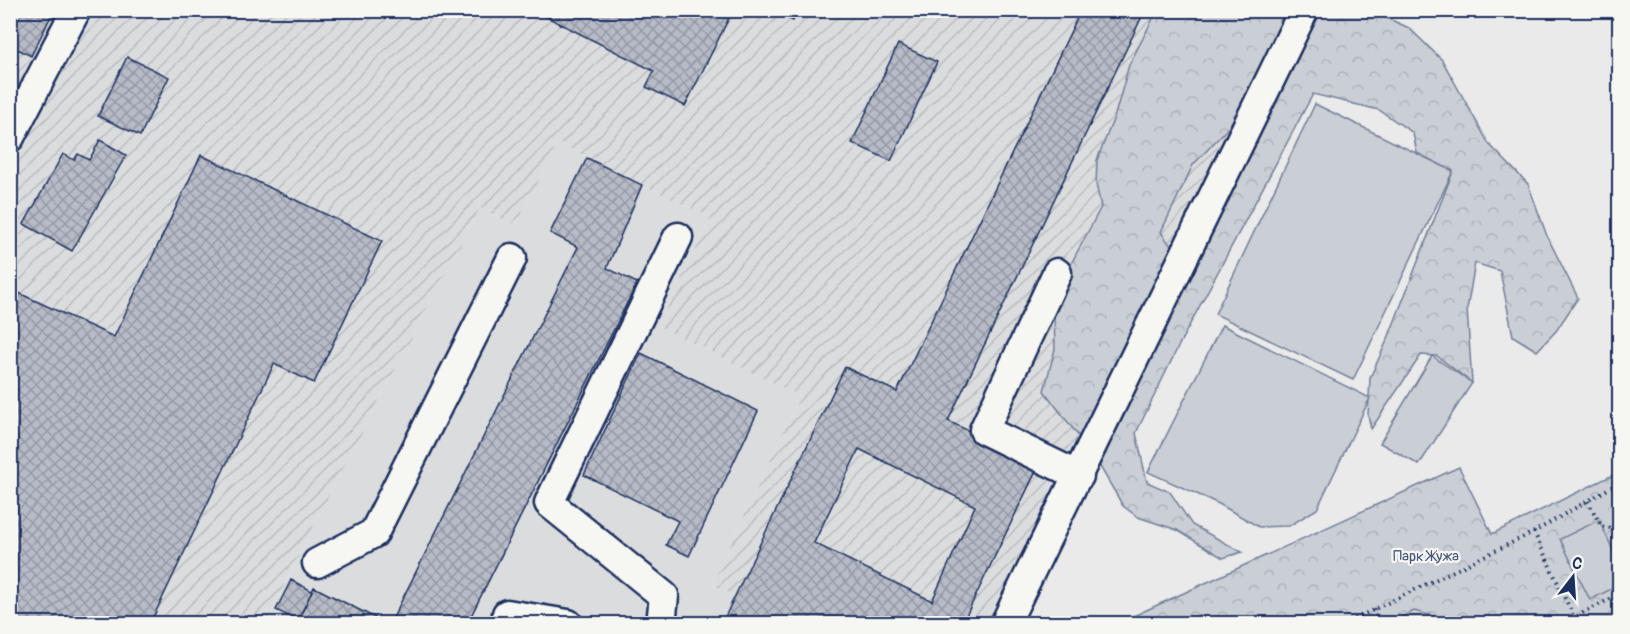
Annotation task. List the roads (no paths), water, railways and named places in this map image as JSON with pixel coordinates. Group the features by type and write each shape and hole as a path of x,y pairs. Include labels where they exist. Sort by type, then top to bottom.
{"lane":[{"path":"10,136 20,95 76,10"},
{"path":"1005,624 1304,10"},
{"path":"661,624 664,596 549,503 678,237"},
{"path":"317,563 374,533 512,258"},
{"path":"1057,273 984,430 1079,476"},
{"path":"507,614 568,624"}],"park label":[{"name":"Парк Жужа","path":"1426,556"}]}
